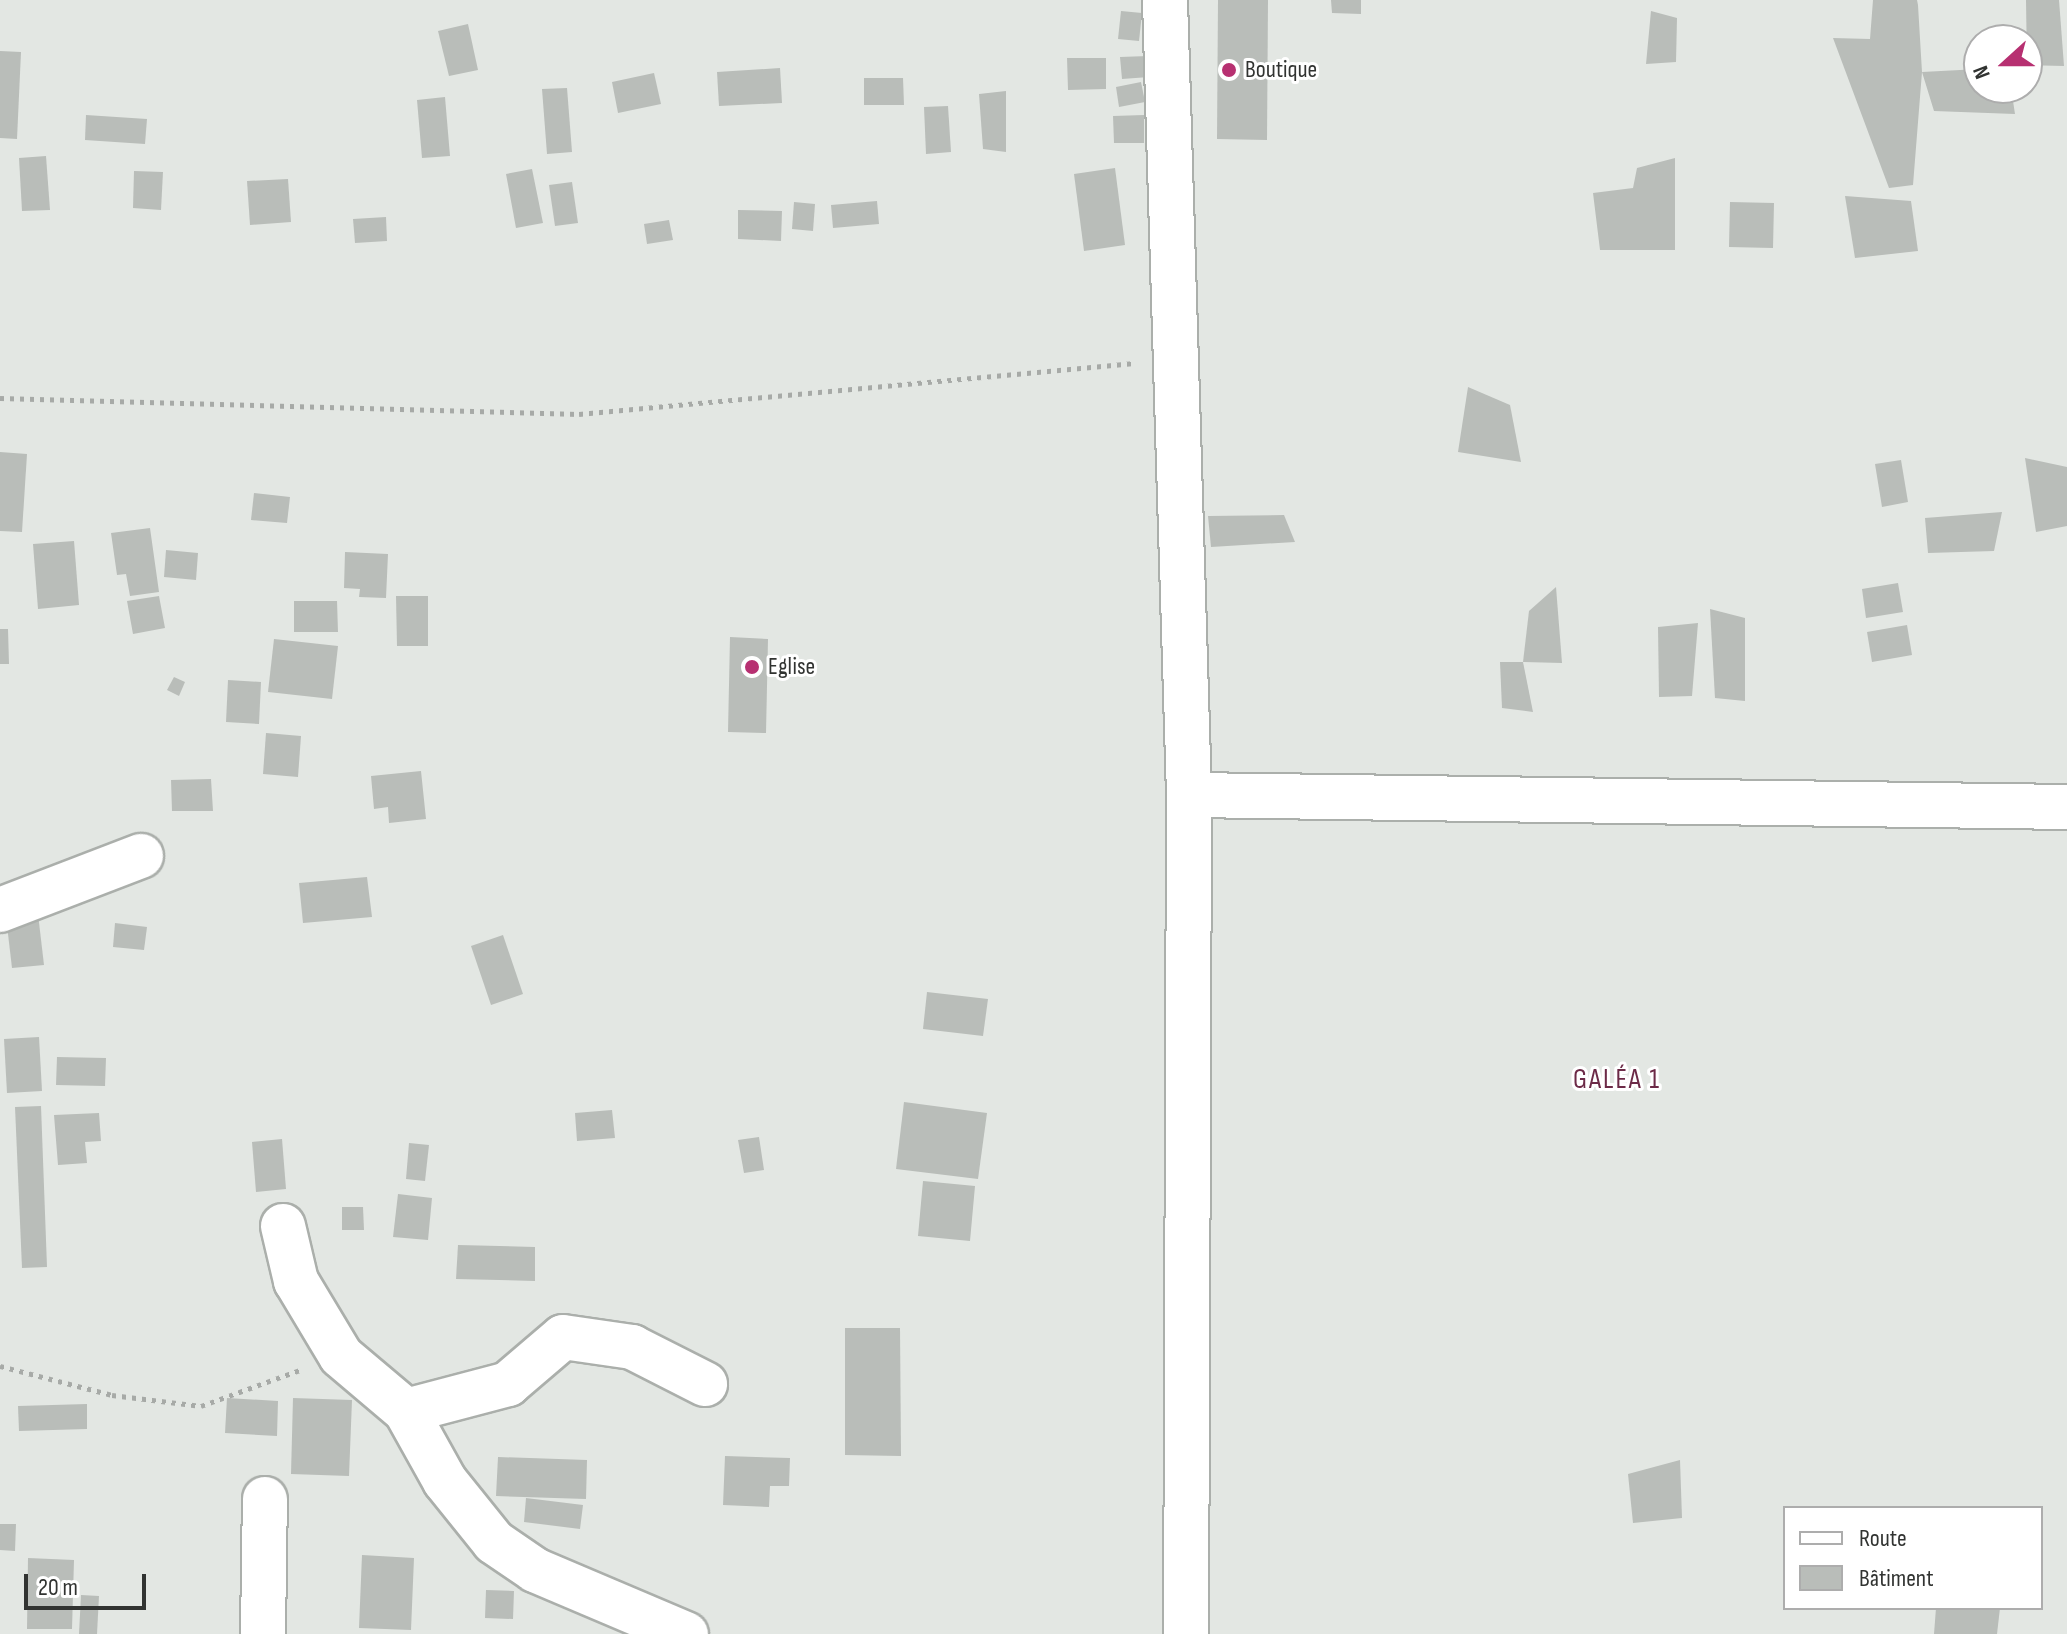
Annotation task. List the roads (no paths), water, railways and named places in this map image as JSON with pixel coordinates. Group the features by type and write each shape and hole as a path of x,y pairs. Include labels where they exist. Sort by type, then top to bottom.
{"street":[{"path":"1165,0 1189,795 1186,1634"},
{"path":"1189,795 2067,807"},
{"path":"0,910 141,856"},
{"path":"283,1226 296,1281 341,1356 406,1411 445,1481 494,1542 535,1570 686,1634"},
{"path":"406,1411 508,1384 563,1337 632,1347 705,1384"},
{"path":"263,1634 265,1499"}],"place":[{"name":"Boutique","path":"1229,70"},
{"name":"Eglise","path":"752,667"}],"district":[{"name":"GALÉA 1","path":"1617,1080"}]}
